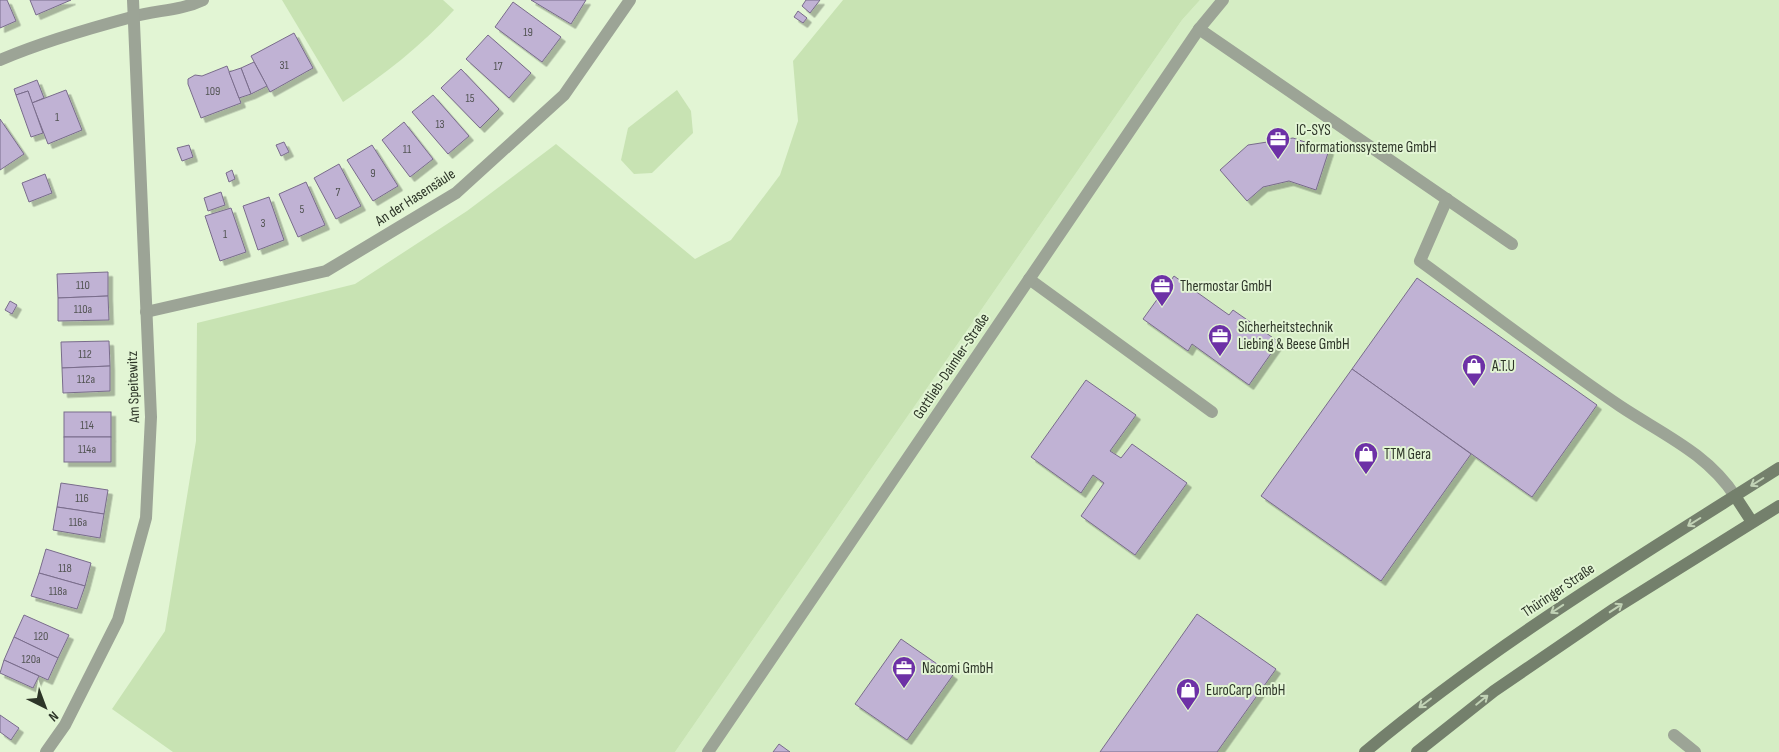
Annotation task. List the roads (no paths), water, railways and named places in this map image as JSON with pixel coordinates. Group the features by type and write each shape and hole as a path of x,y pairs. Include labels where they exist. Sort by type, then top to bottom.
{"main road":[{"name":"Thüringer Straße","path":"1365,752 1411,714 1480,662 1599,581 1779,468"},
{"path":"1736,496 1752,522"},
{"path":"1417,752 1494,690 1614,609 1779,506"}],"street":[{"name":"Am Speitewitz","path":"46,752 65,725 118,620 146,518 151,417 133,0"},
{"path":"0,60 31,47 134,16 187,7 203,0"},
{"name":"An der Hasensäule","path":"146,312 326,271 456,193 564,95 630,0"},
{"name":"Gottlieb-Daimler-Straße","path":"708,752 1199,29 1223,0"},
{"path":"1199,29 1512,244"},
{"path":"1447,199 1420,261 1620,405 1700,457 1722,475 1736,496"},
{"path":"1029,279 1212,412"},
{"path":"1674,735 1695,752"}],"place":[{"name":"IC-SYS Informationssysteme GmbH","path":"1278,160"},
{"name":"Thermostar GmbH","path":"1162,307"},
{"name":"Sicherheitstechnik Liebing & Beese GmbH","path":"1220,357"},
{"name":"A.T.U","path":"1474,387"},
{"name":"TTM Gera","path":"1366,475"},
{"name":"Nacomi GmbH","path":"904,689"},
{"name":"EuroCarp GmbH","path":"1188,711"}]}
